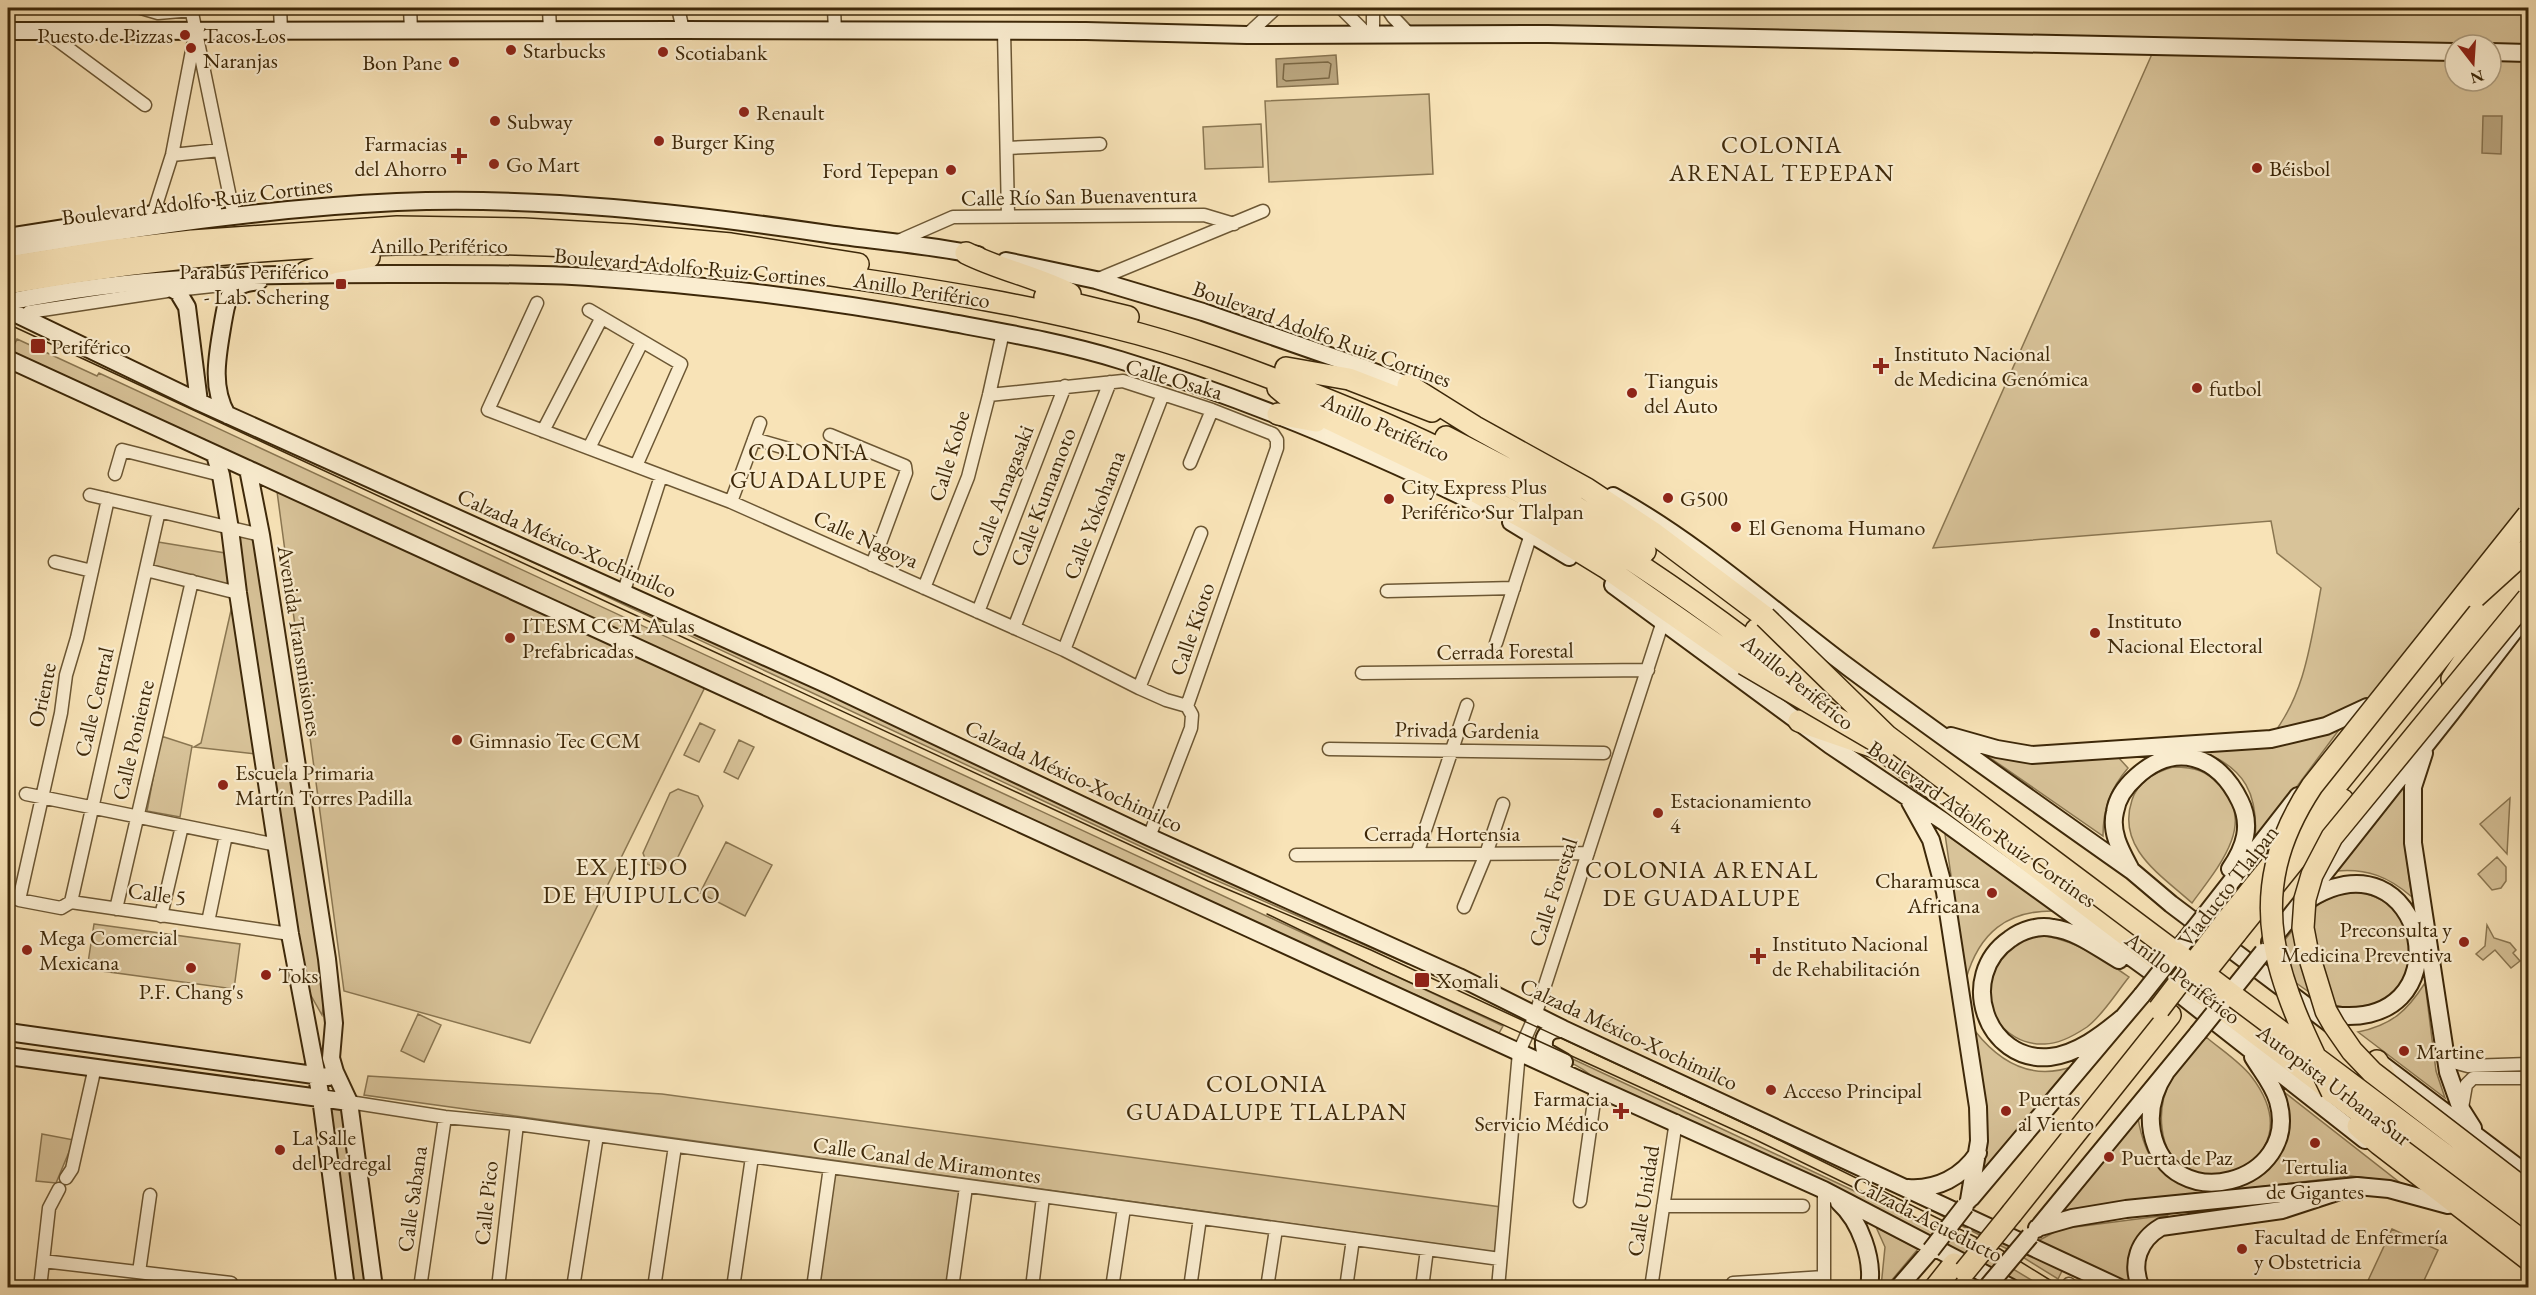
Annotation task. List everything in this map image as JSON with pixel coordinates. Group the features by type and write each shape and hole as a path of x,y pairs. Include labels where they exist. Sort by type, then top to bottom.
{"highway":[{"name":"Anillo Periférico","path":"8,283 397,227 524,229 731,244 956,279 1089,306 1177,330 1278,373 1352,410 1450,454 1574,522 1665,580 1883,743 2529,1240"},
{"name":"Anillo Periférico","path":"8,267 108,251 192,257 290,249 420,244 543,245 652,251 711,257 991,300 1118,328 1355,396 1491,458 1621,535 1724,606 2529,1209"},
{"path":"298,273 332,263 380,255 420,244"},
{"path":"966,253 1057,288 1089,306"},
{"path":"1278,373 1334,375 1365,384 1475,428 1587,489 1652,532 1765,617 1883,743 1722,650 1613,573 1540,527 1476,491 1296,403 1282,392 1278,373"},
{"path":"1408,385 1475,428"},
{"path":"1276,424 1312,420 1374,440"},
{"path":"2529,515 2353,733 2301,802 2273,873 2270,907 2273,945 2279,971 2309,1046 2344,1111 2379,1144 2529,1258"},
{"path":"2435,632 2529,549"},
{"name":"Viaducto Tlalpan","path":"1935,1287 1957,1274 2164,1012 2221,918 2529,549"},
{"name":"Viaducto Tlalpan","path":"2221,918 2529,567"},
{"path":"2426,733 2490,620 2529,572"},
{"path":"2529,598 2426,733 2331,837 2317,862 2304,908 2307,949 2326,1011 2342,1039 2362,1062 2384,1081 2529,1192"},
{"path":"1798,721 1883,743"},
{"name":"Autopista Urbana Sur","path":"1883,743 2529,1217"},
{"name":"Autopista Urbana Sur","path":"1883,743 2529,1231"},
{"path":"2377,1061 2405,1116"}],"main road":[{"path":"8,31 1086,31 1371,36 1548,34 2443,52"},
{"path":"2503,52 2529,53"},
{"name":"Boulevard Adolfo Ruiz Cortines","path":"8,302 160,286 192,257 283,210 398,202 526,202 686,214 966,253 1096,280 1203,312 1408,385 1448,403 1638,510 1749,588 1847,666 2132,871 2171,904 2529,1175"},
{"path":"8,237 151,221 232,207 283,210"},
{"name":"Boulevard Adolfo Ruiz Cortines","path":"8,249 151,221 192,257 298,273 462,274 608,279 734,290 858,306 1003,332 1118,359 1240,399 1276,424 1384,458 1489,509 1600,575 1798,721 2153,973 2448,1205 2529,1264"},
{"path":"227,415 219,395 217,356 229,298 237,288 247,283 298,273"},
{"path":"160,286 167,284 178,292 188,313 199,402"},
{"name":"Calzada México-Xochimilco","path":"8,310 227,415 828,685 1149,837 1460,977 1535,1016 2120,1287"},
{"path":"8,359 1824,1190 1847,1209 1859,1230 1869,1262 1869,1287"},
{"path":"215,454 230,529 290,934 321,1098 346,1287"},
{"name":"Avenida Transmisiones","path":"248,469 261,535 327,959 333,1003 331,1058 349,1102 374,1287"},
{"name":"Viaducto Tlalpan","path":"1898,1287 2142,995 2221,918 2367,707 2529,506"},
{"path":"1988,1287 2263,952 2426,733 2529,612"},
{"path":"1928,725 1961,740 2032,755 2271,739 2326,726 2367,707"},
{"path":"2426,733 2413,787 2413,843 2448,1072 2461,1109 2478,1137"},
{"path":"2122,749 2144,770"},
{"path":"2132,871 2120,849 2114,828 2114,813 2119,799 2129,783 2157,761 2173,757 2199,759 2226,777 2246,813 2245,840 2238,857 2217,891 2221,918"},
{"path":"1901,792 1916,811 1931,840 1945,892 1979,1118 1978,1153 1967,1203"},
{"path":"2290,914 2309,900 2331,890 2354,885 2369,886 2384,891 2398,900 2409,915 2416,932 2419,950 2417,966 2408,988 2397,1000 2382,1010 2365,1015 2343,1016 2315,1012"},
{"path":"2122,1018 2096,1038 2068,1052 2052,1057 2028,1055 2008,1044 1987,1019 1980,998 1983,975 1994,953 2006,941 2021,932 2044,927 2072,933 2125,963 2153,973"},
{"path":"1563,1029 1548,1032 1543,1039 1545,1051 1580,1070 1594,1086"},
{"path":"8,1032 338,1078"},
{"path":"311,1040 320,1044 333,1035"},
{"path":"2166,1072 2156,1090 2151,1110 2153,1138 2163,1159 2174,1171 2190,1180 2209,1183 2237,1178 2253,1170 2267,1159 2277,1143 2281,1127 2276,1095 2247,1046"},
{"path":"8,1056 349,1102"},
{"path":"1904,1187 1923,1188 1942,1183 1966,1168 1978,1153"},
{"path":"2034,1232 2072,1218 2126,1209 2348,1187 2378,1187 2448,1205"},
{"path":"2141,1287 2136,1271 2138,1256 2149,1236 2162,1227 2169,1224 2282,1210 2319,1200 2348,1187"},
{"name":"Calzada Acueducto","path":"1824,1190 2012,1287"}],"street":[{"path":"141,8 158,13 191,9 232,207"},
{"path":"280,8 282,30"},
{"path":"410,8 411,30"},
{"path":"549,8 550,31"},
{"path":"678,8 683,30"},
{"path":"834,8 835,32"},
{"path":"1247,35 1276,8"},
{"path":"1341,8 1371,36"},
{"path":"1371,36 1373,8"},
{"path":"1388,8 1393,17 1410,35"},
{"path":"151,221 172,155 196,30"},
{"path":"45,31 146,105"},
{"path":"1004,32 1008,215"},
{"path":"1006,148 1100,144"},
{"path":"172,155 220,150"},
{"path":"1096,280 1263,211"},
{"name":"Calle Río San Buenaventura","path":"893,243 953,217 1204,215 1233,224"},
{"path":"192,257 247,283"},
{"path":"24,318 29,312 160,286"},
{"name":"Calle Nagoya","path":"537,303 488,410 731,502 1064,650 1139,688 1187,706"},
{"path":"589,310 681,364 636,466"},
{"path":"543,431 602,319"},
{"name":"Calle Kobe","path":"924,588 968,477 1003,332"},
{"path":"589,448 642,342"},
{"name":"Calle Osaka","path":"989,395 1123,381 1212,410 1276,424"},
{"name":"Calle Kumamoto","path":"1014,628 1110,382"},
{"name":"Calle Amagasaki","path":"978,612 1065,386"},
{"name":"Calle Yokohama","path":"1064,650 1163,394"},
{"path":"1190,463 1212,410"},
{"path":"731,502 760,423"},
{"name":"Calle Kioto","path":"1149,837 1191,728 1192,715 1187,706 1277,448 1276,424"},
{"path":"830,435 903,464 906,469 872,565"},
{"path":"754,439 796,451"},
{"path":"115,474 122,450 221,475"},
{"path":"622,594 661,476"},
{"path":"90,495 261,535"},
{"name":"Oriente","path":"19,900 66,675 108,499"},
{"name":"Calle Central","path":"71,903 159,511"},
{"path":"1139,688 1201,533"},
{"path":"1496,643 1531,534"},
{"path":"55,562 92,571"},
{"path":"146,570 238,593"},
{"name":"Calle Poniente","path":"116,909 192,581"},
{"path":"1387,591 1514,588"},
{"name":"Calle Forestal","path":"1498,1287 1520,1052 1535,1016 1664,621"},
{"name":"Cerrada Forestal","path":"1362,674 1648,670"},
{"path":"1417,854 1467,705"},
{"name":"Privada Gardenia","path":"1329,748 1604,753"},
{"path":"27,794 276,845"},
{"path":"1464,907 1486,854 1503,804"},
{"path":"161,915 182,826"},
{"path":"208,922 226,835"},
{"name":"Cerrada Hortensia","path":"1296,855 1588,853"},
{"name":"Calle 5","path":"19,900 60,908 71,903 290,934"},
{"path":"2445,1054 2457,1063 2468,1066 2529,1064"},
{"path":"66,1178 72,1169 94,1067"},
{"path":"2461,1109 2466,1085 2473,1078 2529,1078"},
{"path":"1580,1201 1594,1086"},
{"name":"Calle Canal de Miramontes","path":"349,1102 445,1117 517,1124 1500,1259"},
{"name":"Calle Sabana","path":"420,1287 445,1117"},
{"name":"Calle Unidad","path":"1651,1287 1676,1122"},
{"name":"Calle Pico","path":"498,1287 517,1124"},
{"path":"573,1287 597,1135"},
{"path":"654,1287 675,1146"},
{"path":"733,1287 752,1157"},
{"path":"813,1287 830,1167"},
{"path":"952,1287 966,1187"},
{"path":"40,1287 49,1208 59,1189"},
{"path":"1733,1282 1824,1282 1824,1190"},
{"path":"140,1272 150,1195"},
{"path":"1032,1287 1043,1197"},
{"path":"1663,1206 1803,1206"},
{"path":"1112,1287 1124,1208"},
{"path":"1190,1287 1200,1218"},
{"path":"1267,1287 1276,1228"},
{"path":"1346,1287 1353,1239"},
{"path":"1422,1287 1427,1249"},
{"path":"43,1261 140,1272 175,1282 231,1283"}],"shaded area":[{"path":"1391,8 2528,8 2528,47 2503,46 2503,33 2443,33 2443,44 1412,29"},
{"path":"2156,45 2443,55 2443,93 2503,93 2503,56 2528,57 2528,502 2501,540 2366,706 2270,738 2282,722 2299,686 2310,648 2321,588 2277,553 2271,521 1933,548"},
{"path":"1429,94 1433,174 1269,182 1265,101"},
{"path":"1261,124 1263,167 1205,169 1203,127"},
{"path":"17,339 97,376 99,373 1503,1026 1499,1033 1414,994 1400,991 10,354"},
{"path":"276,484 705,687 530,1043 344,991"},
{"path":"447,522 866,710 1408,964 1174,862"},
{"path":"237,536 254,539 328,979 322,1015 305,985"},
{"path":"158,542 225,553 232,585 151,566"},
{"path":"234,597 257,754 194,747 201,743"},
{"path":"2347,719 2255,843 2255,811 2246,785 2228,765 2198,750"},
{"path":"700,723 715,730 699,762 684,755"},
{"path":"161,736 192,746 180,817 147,811"},
{"path":"739,740 754,747 738,779 724,772"},
{"path":"1973,746 2118,757 2128,768 2116,784 2109,800 2104,817 2103,836"},
{"path":"2173,767 2194,769 2212,778 2232,802 2235,817 2234,832 2229,847 2192,903 2144,859 2130,832 2129,817 2132,800 2138,788 2154,775"},
{"path":"2409,770 2405,834 2412,897 2395,884 2377,875 2358,871 2336,871"},
{"path":"678,789 698,796 703,806 672,869 665,871 647,864 643,853 670,793"},
{"path":"2510,798 2507,854 2480,824"},
{"path":"1945,834 2055,911 2023,915 1997,927 1979,949 1966,979"},
{"path":"726,842 772,865 745,916 700,893"},
{"path":"2497,857 2506,867 2506,881 2501,888 2492,890 2478,874"},
{"path":"2353,891 2382,900 2400,917 2409,937 2410,960 2402,980 2388,997 2368,1007 2343,1007 2323,1000 2268,962 2295,927 2314,908 2338,895"},
{"path":"94,924 240,944 234,989 87,969"},
{"path":"2487,925 2494,938 2510,943 2516,950 2513,953 2520,961 2511,968 2495,950 2483,960 2476,954 2485,946"},
{"path":"2046,936 2069,942 2129,977 2093,1022 2072,1036 2051,1044 2029,1042 2015,1037 2004,1028 1991,1004 1990,989 1993,975 2000,961 2014,945 2025,939"},
{"path":"2425,983 2436,1071 2445,1098 2358,1032 2380,1025 2398,1015"},
{"path":"418,1014 441,1025 424,1062 401,1051"},
{"path":"1975,1031 1985,1043 2007,1061 2019,1067 2045,1072 2074,1066 1982,1176 1987,1140 1983,1085"},
{"path":"2206,1037 2251,1076 2268,1109 2269,1136 2257,1157 2237,1170 2213,1175 2190,1170 2171,1155 2161,1122 2164,1098 2171,1080"},
{"path":"1545,1046 1880,1203 2013,1269 2043,1287 2017,1287 1592,1077"},
{"path":"368,1076 662,1094 1501,1207 1495,1252 364,1095"},
{"path":"2284,1092 2399,1182 2351,1176 2232,1190 2261,1174 2279,1152 2285,1139 2287,1124"},
{"path":"325,1105 346,1110 370,1281 346,1281"},
{"path":"2138,1118 2145,1146 2158,1167 2177,1182 2205,1192 2059,1213"},
{"path":"42,1134 74,1140 56,1183 36,1181"},
{"path":"833,1171 963,1190 949,1287 816,1288"},
{"path":"1901,1195 2065,1265 2058,1279 2021,1256"},
{"path":"2168,1215 2147,1232 2134,1287 2036,1242 2060,1229"},
{"path":"1876,1227 1918,1249 1886,1287 1881,1287 1885,1247"},
{"path":"2392,1229 2438,1250 2421,1287 2365,1287"}],"water":[{"path":"1336,55 1338,84 1277,87 1276,59"},
{"path":"2483,116 2502,116 2501,154 2482,153"}],"waterway":[{"path":"1590,10 1594,8"}],"tram line":[{"path":"8,324 1208,881 1371,950 1761,1131 2000,1249 2063,1288"},
{"path":"1267,914 1374,966 1756,1140 1976,1247"}],"place":[{"name":"Puesto de Pizzas","path":"185,35"},
{"name":"Tacos Los Naranjas","path":"191,48"},
{"name":"Starbucks","path":"511,50"},
{"name":"Scotiabank","path":"663,52"},
{"name":"Bon Pane","path":"454,62"},
{"name":"Renault","path":"744,112"},
{"name":"Subway","path":"495,121"},
{"name":"Burger King","path":"659,141"},
{"name":"Farmacias del Ahorro","path":"459,156"},
{"name":"Go Mart","path":"494,164"},
{"name":"Béisbol","path":"2257,168"},
{"name":"Ford Tepepan","path":"951,170"},
{"name":"Parabús Periférico - Lab. Schering","path":"341,284"},
{"name":"Periférico","path":"38,346"},
{"name":"Instituto Nacional de Medicina Genómica","path":"1881,366"},
{"name":"futbol","path":"2197,388"},
{"name":"Tianguis del Auto","path":"1632,393"},
{"name":"G500","path":"1668,498"},
{"name":"City Express Plus Periférico Sur Tlalpan","path":"1389,499"},
{"name":"El Genoma Humano","path":"1736,527"},
{"name":"Instituto Nacional Electoral","path":"2095,633"},
{"name":"ITESM CCM Aulas Prefabricadas","path":"510,638"},
{"name":"Gimnasio Tec CCM","path":"457,740"},
{"name":"Escuela Primaria Martín Torres Padilla","path":"223,785"},
{"name":"Estacionamiento 4","path":"1658,813"},
{"name":"Charamusca Africana","path":"1992,893"},
{"name":"Preconsulta y Medicina Preventiva","path":"2464,942"},
{"name":"Mega Comercial Mexicana","path":"27,950"},
{"name":"Instituto Nacional de Rehabilitación","path":"1758,956"},
{"name":"P.F. Chang's","path":"191,968"},
{"name":"Toks","path":"266,975"},
{"name":"Xomali","path":"1422,980"},
{"name":"Martine","path":"2404,1051"},
{"name":"Acceso Principal","path":"1771,1090"},
{"name":"Farmacia Servicio Médico","path":"1621,1111"},
{"name":"Puertas al Viento","path":"2006,1111"},
{"name":"Tertulia de Gigantes","path":"2315,1143"},
{"name":"La Salle del Pedregal","path":"280,1150"},
{"name":"Puerta de Paz","path":"2109,1157"},
{"name":"Facultad de Enfermería y Obstetricia","path":"2242,1249"}],"district":[{"name":"COLONIA ARENAL TEPEPAN","path":"1782,158"},
{"name":"COLONIA GUADALUPE","path":"809,465"},
{"name":"EX EJIDO DE HUIPULCO","path":"632,880"},
{"name":"COLONIA ARENAL DE GUADALUPE","path":"1702,883"},
{"name":"COLONIA GUADALUPE TLALPAN","path":"1267,1097"}]}
